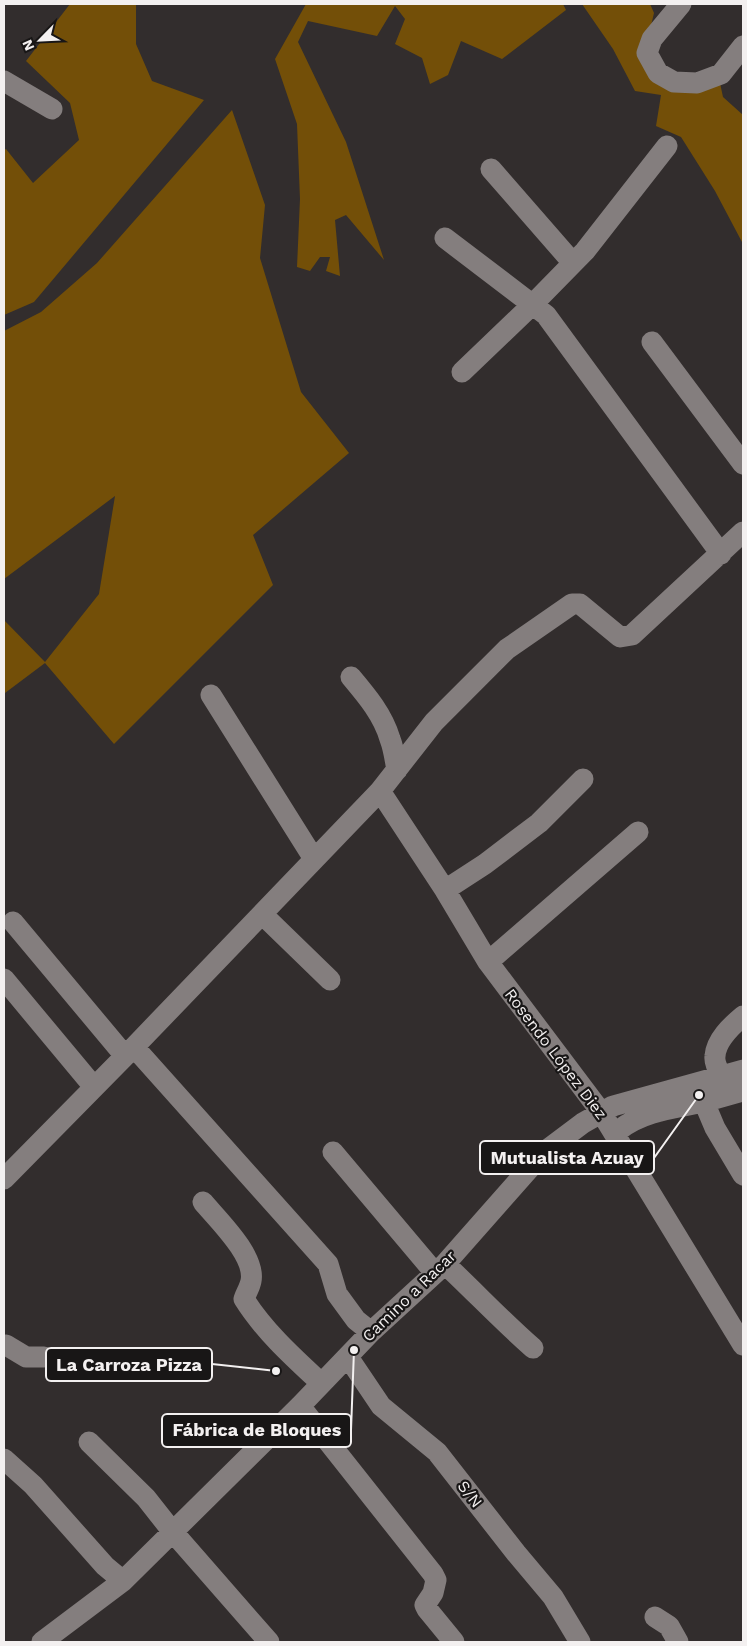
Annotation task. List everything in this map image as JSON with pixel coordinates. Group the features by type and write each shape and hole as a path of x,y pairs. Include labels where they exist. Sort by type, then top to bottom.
{"street":[{"path":"681,4 652,39 647,53 658,73 674,82 697,83 721,74 743,46"},
{"path":"4,81 52,109"},
{"path":"462,372 573,263 667,146"},
{"path":"491,168 573,263"},
{"path":"446,238 546,315 721,554"},
{"path":"652,342 743,464"},
{"path":"4,1180 130,1052 380,791 434,722 507,649 572,604 580,604 620,637 632,636 743,532"},
{"path":"350,677 381,716 391,740 397,770"},
{"path":"211,694 314,859"},
{"path":"446,890 485,864 539,823 583,780"},
{"name":"Rosendo López Diez","path":"380,791 446,890 488,962 607,1109 617,1137 743,1345"},
{"path":"488,962 638,832"},
{"path":"262,914 330,980"},
{"path":"13,922 130,1052 328,1264 337,1294 356,1320 371,1332"},
{"path":"4,979 94,1087"},
{"path":"722,1076 715,1062 718,1047 724,1034 743,1016"},
{"name":"Camino a Racar","path":"42,1642 122,1581 300,1406 371,1332 440,1269 542,1153 607,1109 743,1070"},
{"path":"617,1137 619,1130 626,1124 647,1114 708,1101 743,1091"},
{"path":"708,1101 715,1128 743,1175"},
{"path":"333,1152 440,1269 479,1295 504,1323 533,1348"},
{"path":"203,1202 242,1248 249,1263 252,1279 244,1299 254,1315 321,1382"},
{"path":"7,1342 26,1357 44,1357"},
{"name":"S/N","path":"348,1357 381,1406 437,1452 553,1597 580,1642"},
{"path":"300,1406 433,1574 436,1580 433,1593 426,1605 427,1609 454,1642"},
{"path":"89,1442 146,1498 172,1531 269,1642"},
{"path":"4,1460 33,1485 105,1566 122,1581"},
{"path":"654,1617 669,1626 678,1642"}],"shaded area":[{"path":"70,4 136,4 136,44 152,81 204,100 34,302 4,315 4,150 6,149 33,183 79,140 70,103 26,61"},
{"path":"306,4 563,4 566,10 502,59 461,41 448,75 430,84 422,58 395,44 405,19 395,6 377,36 308,21 298,42 346,142 384,260 346,215 335,220 340,276 326,271 330,257 320,257 310,271 297,267 300,199 297,124 275,59"},
{"path":"582,4 650,4 654,13 648,38 656,76 720,83 723,97 743,115 742,242 715,191 681,137 656,126 661,95 635,91 613,49"},
{"path":"232,110 265,205 260,258 301,392 349,453 253,535 273,585 114,744 45,663 4,692 4,620 45,662 99,594 115,496 4,579 4,331 41,312 97,263"}],"place":[{"name":"Mutualista Azuay","path":"699,1095"},
{"name":"Fábrica de Bloques","path":"354,1350"},
{"name":"La Carroza Pizza","path":"276,1371"}]}
